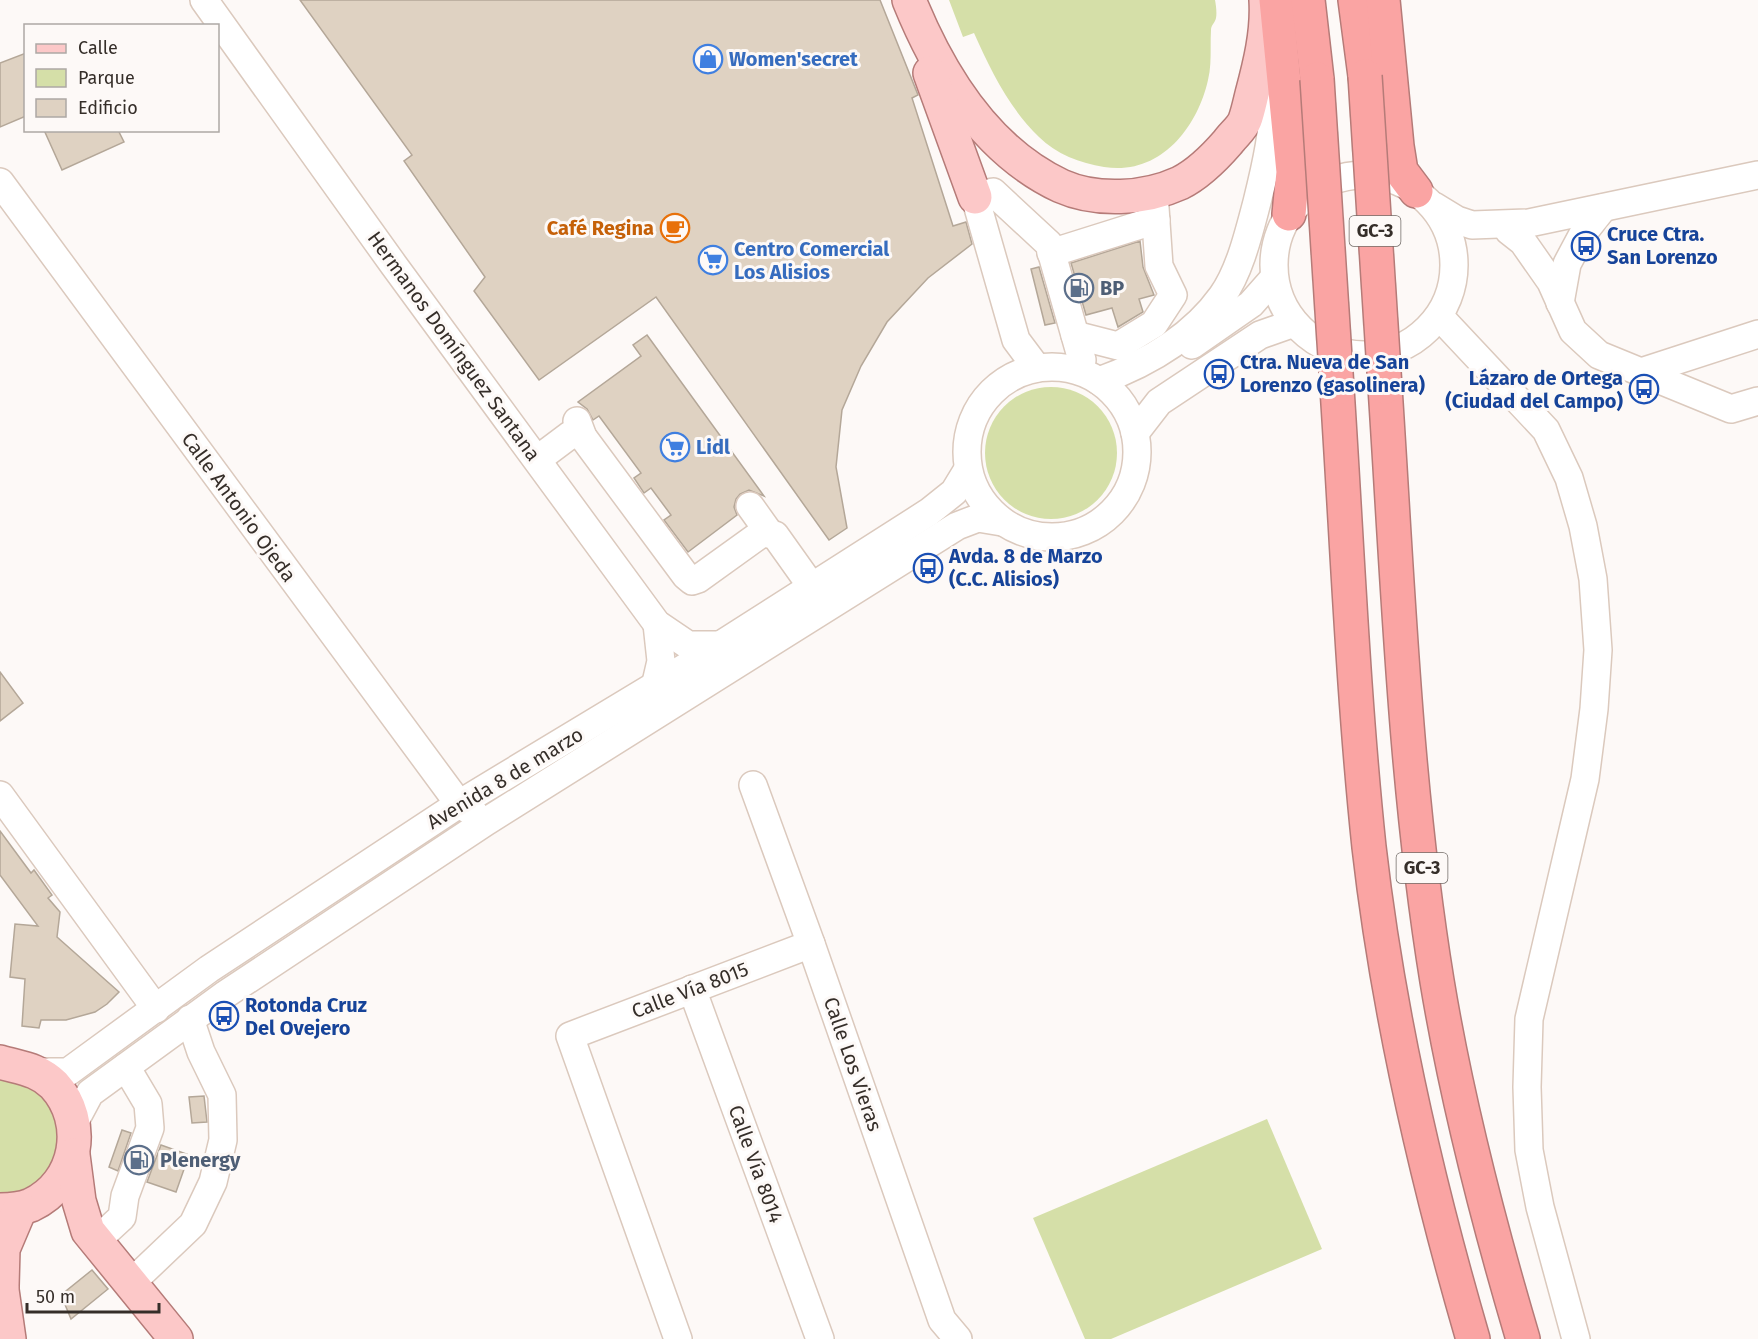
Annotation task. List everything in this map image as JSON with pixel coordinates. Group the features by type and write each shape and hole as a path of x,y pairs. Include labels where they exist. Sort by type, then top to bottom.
{"highway":[{"name":"GC-3","path":"1308,0 1317,79 1356,697 1367,825 1391,999 1420,1140 1473,1339"},
{"name":"GC-3","path":"1355,0 1365,76 1404,672 1417,835 1436,970 1465,1122 1523,1339"},
{"path":"1383,0 1401,171 1424,198"},
{"path":"1269,1 1293,172 1289,214"}],"main road":[{"path":"910,3 962,101 992,135 1017,158 1038,174 1063,187 1155,206 1216,156 1245,122 1262,57 1269,1"},
{"path":"910,3 920,44 975,197"},
{"path":"1,1063 20,1066 36,1072 53,1084 66,1102 74,1122 73,1155 79,1201 92,1236 176,1339"},
{"path":"9,1339 1,1281 3,1249 17,1208 51,1192 65,1176 73,1155"},
{"path":"17,1208 92,1236"}],"street":[{"name":"Hermanos Domínguez Santana","path":"204,0 393,264 657,624 688,645 722,645"},
{"path":"1095,380 1151,359 1194,327 1223,296 1243,253 1261,184 1274,110 1274,62 1269,1"},
{"path":"1486,368 1455,352 1429,345 1403,348 1374,356 1344,354 1317,342 1294,323 1281,302 1275,278 1274,256 1279,234 1289,214 1308,193 1334,179 1362,174 1390,178 1457,220 1472,225 1528,224"},
{"path":"1403,348 1423,334 1439,316 1450,294 1455,270 1463,251 1481,240 1528,224 1758,175"},
{"name":"Calle Antonio Ojeda","path":"0,182 459,804 488,821"},
{"path":"1037,368 1016,340 975,197 993,192 1049,244 1082,360 1095,380 1125,407 1135,433 1137,463 1129,491 1111,515 1086,531 1058,538 1028,535 1002,522 986,507 975,489 968,470 967,443 974,417 988,395 1008,378 1037,368 1059,367 1095,380 1135,380 1164,365 1251,304 1275,278"},
{"path":"1424,198 1446,225 1453,247 1455,270"},
{"path":"1051,253 1155,206 1159,266 1173,295 1154,324 1118,346 1075,335"},
{"path":"1556,293 1566,264 1584,232 1603,208"},
{"path":"1528,224 1522,242 1556,293"},
{"path":"1528,224 1573,331 1599,355 1731,409 1758,401"},
{"path":"1439,316 1545,430 1569,478 1583,526 1593,579 1598,650 1594,708 1585,779 1529,1019 1527,1087 1529,1150 1538,1195 1576,1339"},
{"path":"1135,433 1159,402 1260,335 1294,323"},
{"path":"1151,359 1154,324"},
{"path":"1641,372 1758,334"},
{"path":"1008,378 1016,340"},
{"path":"538,459 579,427 686,576 692,581 762,533 775,535 812,587"},
{"name":"Avenida 8 de marzo","path":"36,1072 68,1072 209,969 459,804 656,687 929,512 954,492 968,470"},
{"path":"750,506 770,534"},
{"name":"Avenida 8 de marzo","path":"74,1122 90,1093 190,1019 488,821 957,526 978,518 1002,522"},
{"name":"Hermanos Domínguez Santana","path":"656,687 662,661 657,624"},
{"name":"Calle Los Vieras","path":"753,785 942,1320 958,1339"},
{"path":"0,795 156,1009"},
{"name":"Calle Vía 8015","path":"678,1339 570,1036 811,944"},
{"name":"Calle Vía 8014","path":"692,989 820,1339"},
{"path":"131,1283 194,1224 213,1182 223,1140 222,1095 201,1052 190,1019"},
{"path":"92,1236 122,1217 125,1196 150,1128 148,1104 126,1067"}],"green space":[{"path":"949,0 1215,0 1216,16 1211,28 1210,68 1203,98 1185,131 1158,156 1142,164 1124,168 1104,167 1077,160 1046,143 1028,126 994,75 974,33 963,37"},
{"path":"1051,387 1076,392 1098,406 1112,428 1117,453 1112,478 1098,500 1076,514 1051,519 1026,514 1004,500 990,478 985,453 990,428 1004,406 1026,392"},
{"path":"0,1078 36,1089 53,1110 58,1122 59,1136 58,1149 47,1172 29,1187 2,1194 0,1194"},
{"path":"1267,1119 1322,1249 1111,1339 1085,1339 1033,1218"}],"building":[{"name":"Centro Comercial Los Alisios","path":"300,0 880,0 918,95 912,98 953,226 966,222 972,244 928,278 887,322 861,366 842,410 836,467 847,528 829,540 656,297 539,380 474,291 485,277 404,161 412,155"},
{"path":"24,54 24,117 0,127 0,63"},
{"path":"45,132 119,132 124,142 62,170"},
{"path":"1140,241 1143,267 1154,295 1139,299 1143,312 1118,327 1112,308 1086,315 1071,263"},
{"path":"1039,267 1055,323 1045,325 1031,269"},
{"name":"Lidl","path":"647,335 764,496 749,490 740,494 734,507 737,515 688,552 664,520 671,515 651,488 644,493 634,478 641,473 599,416 593,420 587,409 578,402 641,356 633,345"},
{"path":"0,672 23,703 0,721"},
{"path":"0,831 31,873 34,870 52,895 48,898 60,912 57,937 119,992 95,1012 66,1020 41,1020 39,1028 22,1026 25,979 10,977 15,924 38,926 0,875"},
{"path":"204,1096 207,1122 192,1123 189,1097"},
{"path":"122,1130 131,1133 118,1171 109,1167"},
{"path":"161,1145 189,1155 176,1192 147,1182"},
{"path":"92,1270 108,1289 71,1319 61,1295"}],"place":[{"name":"Women'secret","path":"708,59"},
{"name":"Café Regina","path":"675,228"},
{"name":"Cruce Ctra. San Lorenzo","path":"1586,246"},
{"name":"Centro Comercial Los Alisios","path":"713,260"},
{"name":"BP","path":"1079,288"},
{"name":"Ctra. Nueva de San Lorenzo (gasolinera)","path":"1219,374"},
{"name":"Lázaro de Ortega (Ciudad del Campo)","path":"1644,389"},
{"name":"Lidl","path":"675,447"},
{"name":"Avda. 8 de Marzo (C.C. Alisios)","path":"928,568"},
{"name":"Rotonda Cruz Del Ovejero","path":"224,1016"},
{"name":"Plenergy","path":"139,1160"}]}
